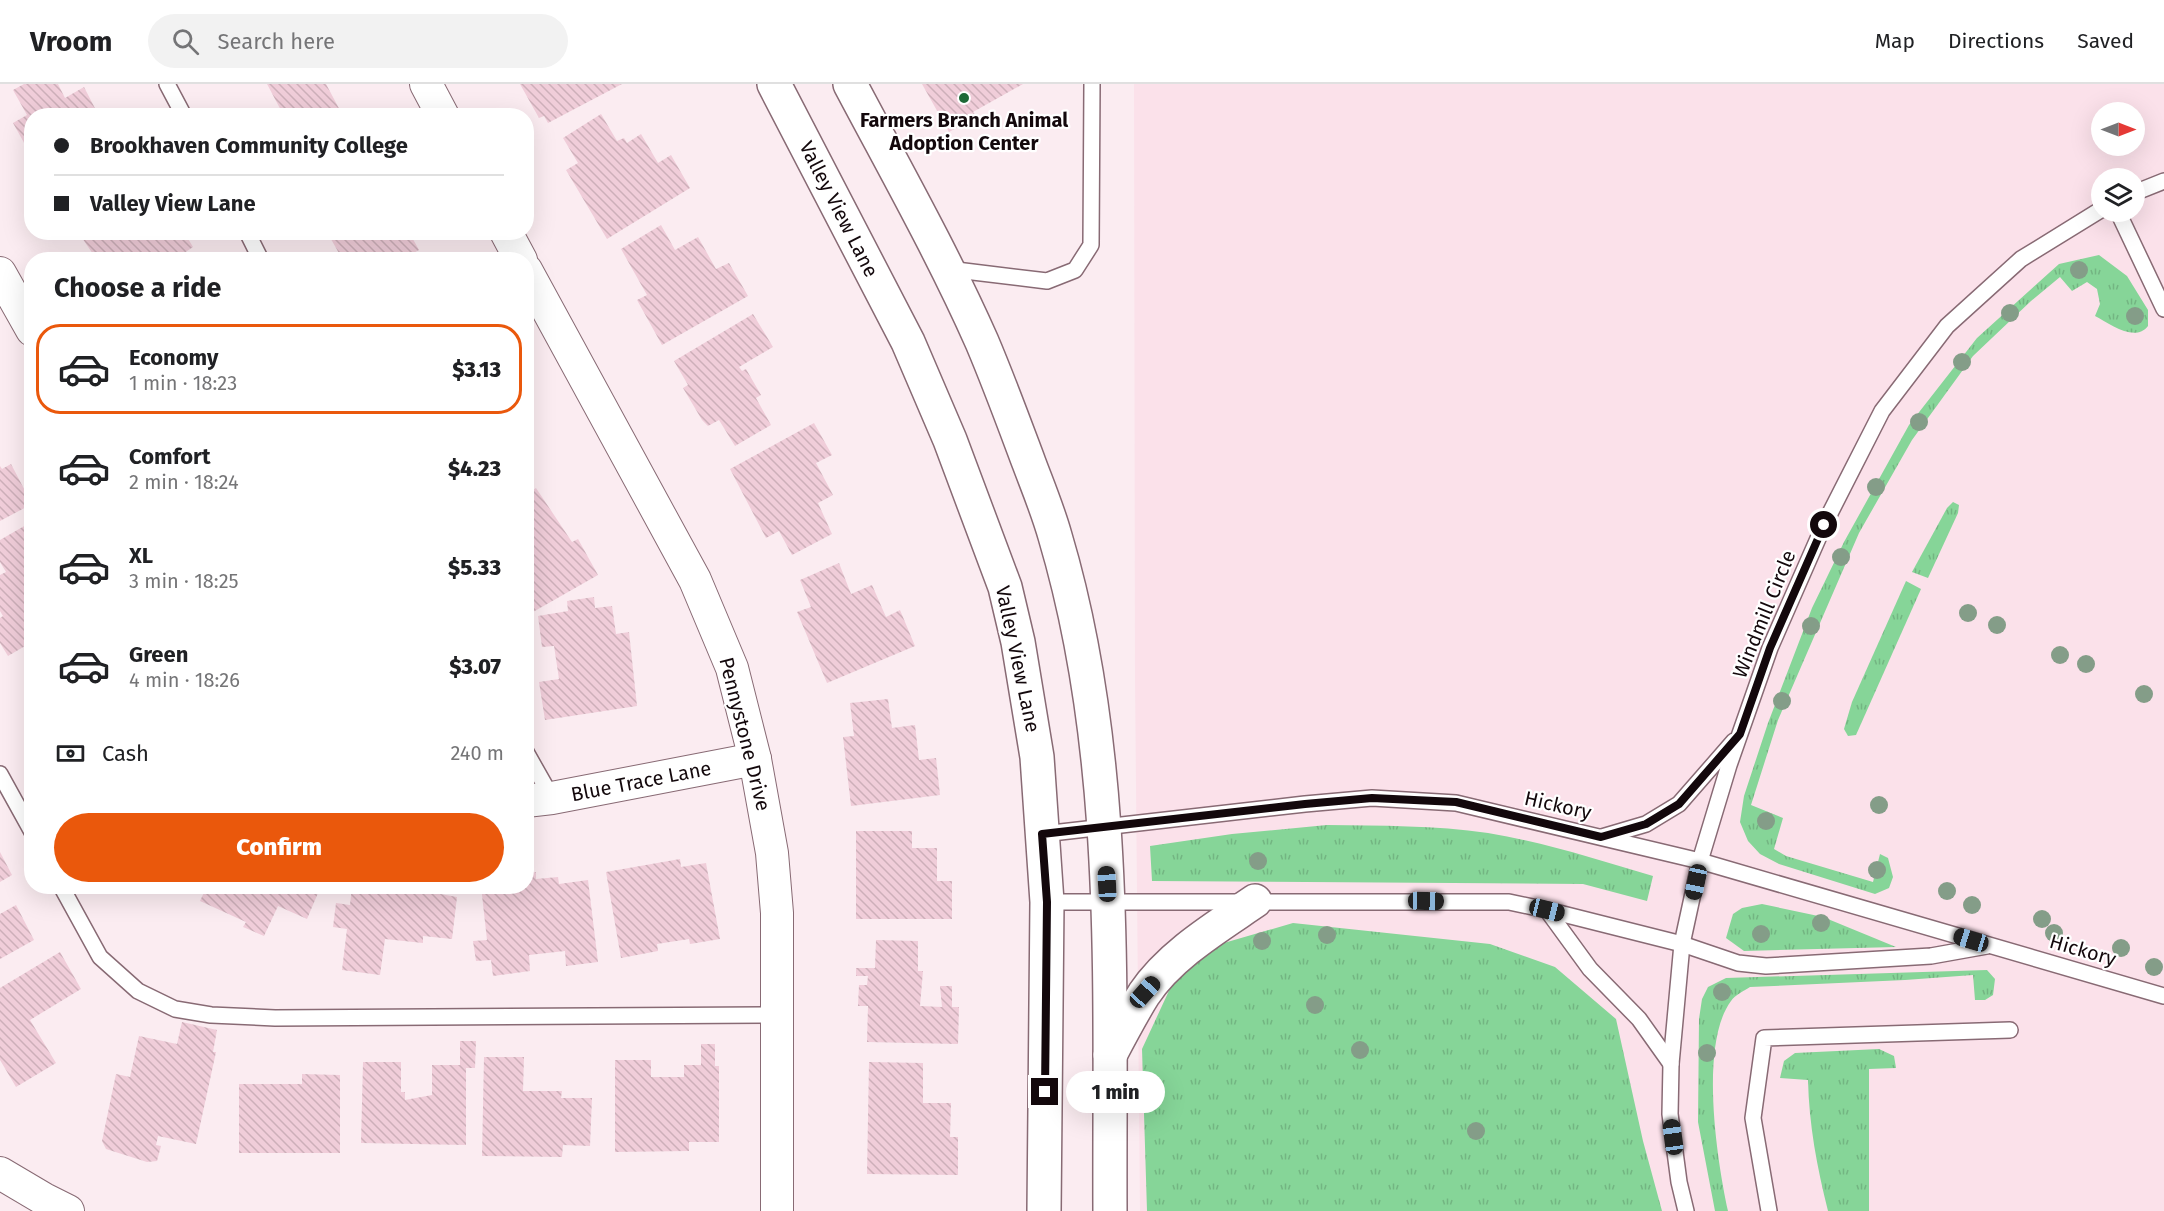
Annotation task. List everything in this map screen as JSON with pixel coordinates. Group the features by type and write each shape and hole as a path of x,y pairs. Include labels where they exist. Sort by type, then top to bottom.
{"main road":[{"name":"Valley View Lane","path":"774,84 908,342 950,440 1005,587 1018,642 1037,757 1047,902 1044,1211"},
{"path":"850,84 948,269 986,353 1055,535 1078,629 1092,714 1104,828 1108,902 1110,1211"},
{"path":"1109,1056 1145,992 1170,965 1200,938 1254,901"}],"street":[{"path":"426,84 439,108"},
{"path":"0,273 24,316"},
{"name":"Pennystone Drive","path":"534,285 695,580 732,668 755,759 772,853 777,913 777,1211"},
{"name":"Blue Trace Lane","path":"539,799 755,759"},
{"path":"0,1173 44,1200 68,1211"}],"lane":[{"path":"167,84 180,108"},
{"path":"948,269 1047,281 1075,270 1091,245 1092,84"},
{"path":"2145,189 2164,181"},
{"name":"Windmill Circle","path":"1686,1211 1679,1182 1670,1114 1671,1064 1682,944 1700,861 1770,648 1824,525 1882,411 1947,326 2021,260 2091,216"},
{"path":"2123,222 2164,309"},
{"path":"1601,837 1646,824 1679,804 1740,734"},
{"path":"0,774 24,818"},
{"path":"534,781 539,799"},
{"name":"Hickory","path":"1042,834 1372,798 1456,802 1700,861 2164,996"},
{"path":"65,894 100,957 138,991 175,1009 211,1016 276,1018 777,1014"},
{"name":"Hickory","path":"1047,902 1509,902 1682,944 1738,963 1766,966 1931,956 1989,946"},
{"path":"1547,910 1590,969 1639,1019 1671,1064"},
{"path":"1768,1211 1753,1118 1764,1038 2010,1030"}],"shaded area":[{"path":"1134,84 2164,84 2164,1211 1140,1211 1135,679"}],"green space":[{"path":"2099,255 2127,276 2148,310 2148,326 2143,331 2129,332 2095,316 2100,304 2097,289 2087,282 2072,291 2060,277 1973,356 1912,440 1859,533 1778,720 1751,805 1783,818 1774,849 1786,856 1873,882 1880,854 1888,858 1893,877 1889,888 1875,894 1779,864 1760,854 1748,841 1740,822 1744,796 1768,723 1812,608 1844,542 1909,425 1977,338 2059,264"},
{"path":"1953,502 1959,505 1958,513 1928,578 1912,572 1947,508"},
{"path":"1906,581 1921,589 1856,735 1848,736 1844,729 1852,702"},
{"path":"1327,825 1428,827 1488,833 1551,846 1653,876 1647,901 1583,884 1152,881 1150,846 1232,834"},
{"path":"1762,904 1823,917 1896,947 1744,951 1726,938 1733,914 1742,908"},
{"path":"1293,923 1490,944 1555,967 1616,1019 1643,1141 1662,1211 1147,1211 1142,1049 1186,954"},
{"path":"1987,970 1995,979 1993,995 1985,1000 1975,1000 1973,975 1750,987 1735,997 1721,1020 1715,1045 1713,1103 1719,1163 1728,1211 1715,1211 1698,1122 1699,1019 1702,999 1708,987 1726,978"},
{"path":"1879,1049 1894,1056 1896,1068 1869,1069 1869,1211 1828,1211 1814,1146 1808,1080 1780,1078 1784,1061 1795,1053"}],"building":[{"path":"24,84 58,84 65,98 84,87 95,108 24,110 13,90"},
{"path":"267,84 326,84 339,108 280,108"},
{"path":"520,84 622,84 548,123 544,116 539,118"},
{"name":"Farmers Branch Animal Adoption Center","path":"922,84 1023,84 973,112 977,117 949,132"},
{"path":"601,114 617,141 624,138 627,143 641,134 658,163 671,155 690,188 607,239 566,170 578,163 563,138"},
{"path":"24,117 24,143 13,123"},
{"path":"661,225 675,250 698,237 716,269 729,263 748,296 662,345 637,300 647,295 621,249"},
{"path":"83,240 189,240 193,247 186,252 92,252"},
{"path":"332,240 413,240 419,250 415,252 338,252"},
{"path":"753,314 773,347 739,367 742,371 746,369 761,395 756,398 771,425 735,446 719,420 708,426 702,420 683,388 688,385 674,361"},
{"path":"814,423 832,455 816,463 833,495 818,503 832,534 792,555 779,531 766,538 730,469"},
{"path":"11,464 24,489 24,508 0,521 0,466 2,469"},
{"path":"536,488 572,542 578,539 598,575 534,611 534,489"},
{"path":"24,526 24,647 8,656 0,643 0,618 3,616 0,611 0,575 6,572 0,562 0,540"},
{"path":"839,563 851,594 872,585 886,617 900,610 915,646 827,683 797,612 811,607 800,580"},
{"path":"594,597 595,608 612,606 616,634 629,632 637,706 545,720 539,682 559,679 554,646 542,647 538,616 568,611 567,601"},
{"path":"888,699 892,728 915,725 919,760 936,758 940,795 851,806 843,737 854,736 850,703"},
{"path":"856,831 912,831 912,848 937,848 937,881 952,881 952,919 856,919"},
{"path":"0,852 12,875 0,882"},
{"path":"680,859 681,867 706,863 720,939 690,944 689,939 657,944 658,951 621,958 606,872"},
{"path":"534,872 536,872 536,879 558,877 559,884 588,880 598,962 566,966 565,951 529,955 530,971 493,976 491,960 476,961 473,941 487,940 482,894 534,894"},
{"path":"203,894 318,894 307,919 278,906 264,936 243,927 246,922 200,901"},
{"path":"351,894 440,894 457,897 452,939 423,936 423,943 385,939 380,975 342,970 347,929 333,927 336,903 350,905"},
{"path":"16,905 34,940 0,959 0,914"},
{"path":"876,940 918,941 918,971 923,971 920,1006 942,1007 940,986 952,986 952,1007 959,1007 958,1044 867,1042 868,1006 858,1006 859,985 867,985 868,976 856,976 856,968 875,968"},
{"path":"60,952 81,989 30,1020 56,1063 16,1087 0,1060 0,988"},
{"path":"182,1022 217,1030 213,1052 216,1052 196,1144 158,1136 156,1145 161,1146 157,1161 147,1162 106,1149 102,1141 116,1074 130,1077 139,1036 177,1044"},
{"path":"460,1041 476,1041 475,1068 466,1068 466,1145 361,1143 363,1062 401,1062 401,1092 405,1092 405,1100 432,1095 432,1065 460,1065"},
{"path":"701,1044 715,1044 715,1066 719,1066 719,1142 689,1142 689,1151 615,1152 615,1060 651,1060 651,1077 684,1077 684,1065 701,1065"},
{"path":"484,1057 524,1057 523,1091 562,1091 561,1098 592,1098 590,1146 563,1145 562,1157 482,1156"},
{"path":"869,1062 923,1063 923,1103 951,1103 950,1137 958,1137 958,1175 867,1174"},
{"path":"302,1074 340,1075 340,1153 239,1153 239,1084 302,1084"}],"place":[{"name":"Farmers Branch Animal Adoption Center","path":"964,98"}],"route":[{"path":"1045,1092 1047,902 1042,834 1372,798 1456,802 1601,837 1646,824 1679,804 1740,734 1770,648 1824,525"}]}
